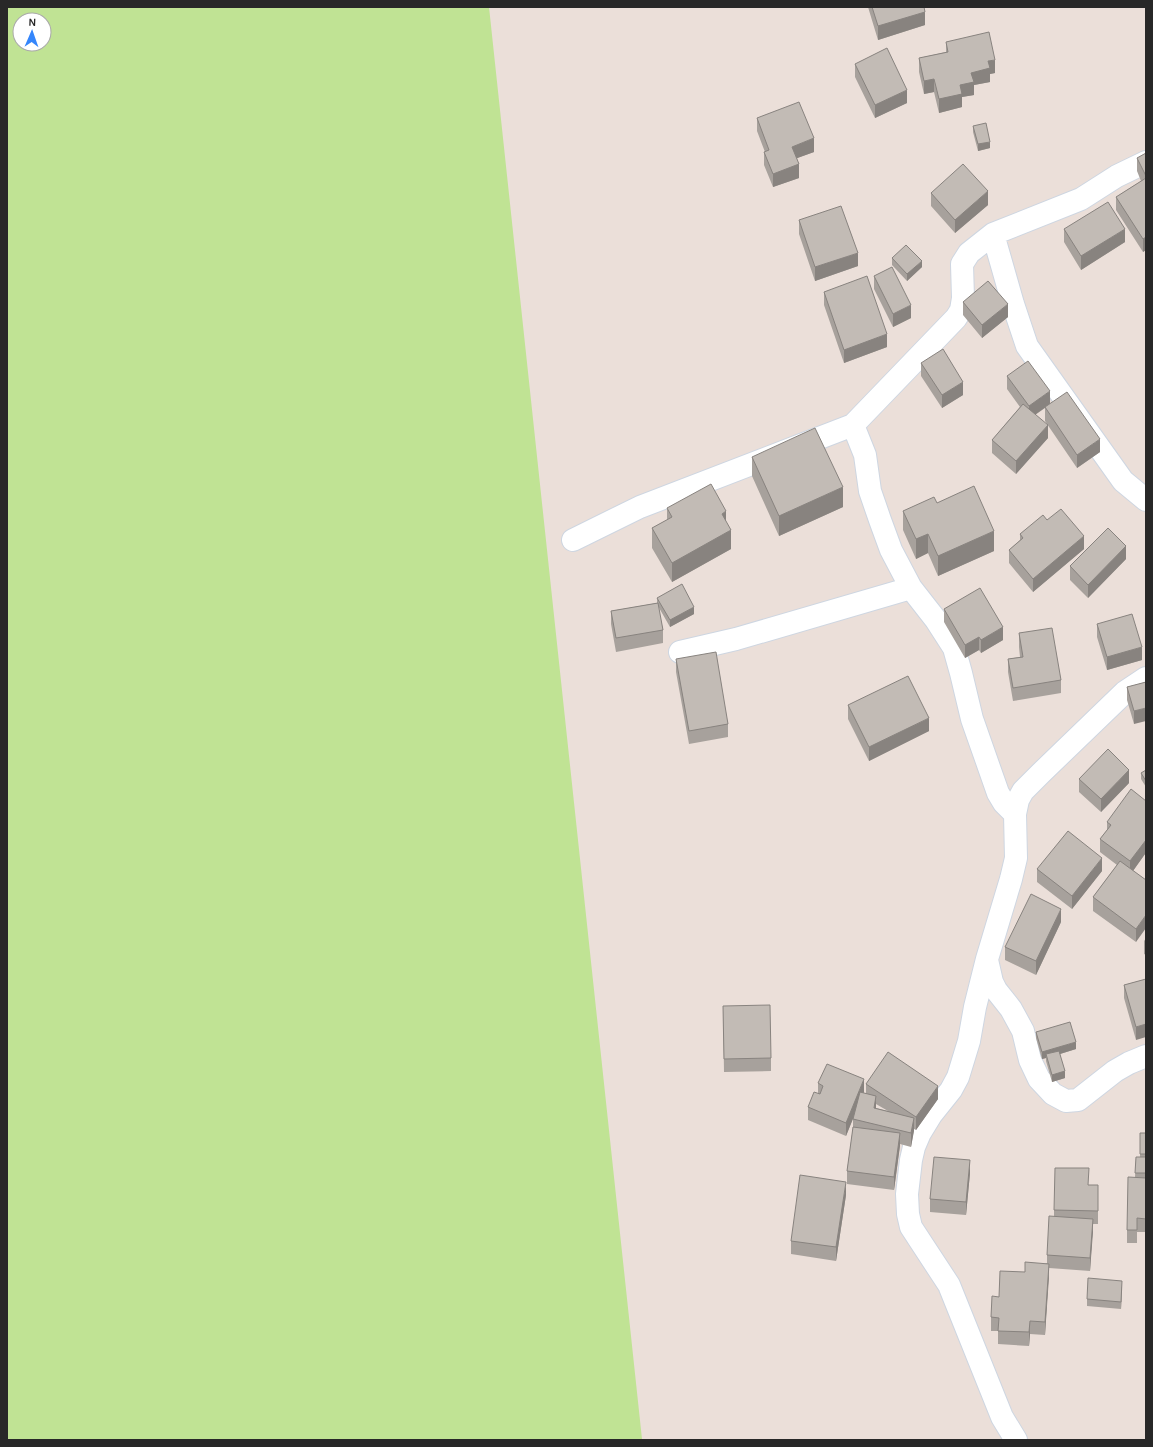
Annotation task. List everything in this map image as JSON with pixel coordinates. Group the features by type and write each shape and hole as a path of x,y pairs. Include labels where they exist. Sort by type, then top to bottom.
{"street":[{"path":"572,540 640,507 853,425 956,318 961,310 963,298 962,264 969,253 993,234 1081,199 1117,176 1146,162"},
{"path":"993,234 1027,346 1123,481 1146,500"},
{"path":"853,425 865,455 870,491 891,550 911,588 936,620 954,648 962,673 972,719 998,793 1004,803 1015,814"},
{"path":"680,652 736,639 911,588"},
{"path":"1016,1440 1002,1416 949,1285 911,1227 907,1201 907,1182 914,1147 920,1133 931,1115 951,1090 958,1077 969,1041 975,1008 987,959 1006,899 1016,858 1015,814 1018,800 1023,791 1125,692 1146,678"},
{"path":"987,959 992,982 996,990 1011,1009 1023,1031 1030,1060 1038,1079 1053,1094 1066,1101 1078,1100 1115,1071 1129,1062 1146,1056"}],"green space":[{"path":"7,7 489,7 641,1440 7,1440"}],"building":[{"path":"872,7 924,7 925,12 878,26"},
{"path":"989,32 995,60 988,61 990,68 971,73 974,82 960,85 962,94 939,99 934,79 924,81 919,58 948,52 946,42"},
{"path":"887,48 907,90 875,105 855,64"},
{"path":"799,102 814,138 792,147 799,164 773,174 764,152 769,150 757,118"},
{"path":"986,123 990,142 978,144 973,126"},
{"path":"1146,153 1146,176 1137,158"},
{"path":"963,164 988,191 955,220 931,193"},
{"path":"1146,178 1146,237 1143,239 1116,197"},
{"path":"1108,202 1125,229 1081,256 1064,229"},
{"path":"841,206 858,253 815,267 799,220"},
{"path":"906,245 922,261 907,274 892,258"},
{"path":"892,267 911,305 893,314 874,276"},
{"path":"867,276 887,334 844,350 824,292"},
{"path":"988,281 1008,304 982,325 963,302"},
{"path":"943,349 963,382 942,395 921,363"},
{"path":"1028,361 1050,391 1029,406 1007,376"},
{"path":"1067,392 1100,439 1077,455 1045,407"},
{"path":"1023,404 1048,425 1016,461 992,440"},
{"path":"815,428 843,487 779,516 752,457"},
{"path":"711,484 726,511 722,514 731,530 672,563 652,528 672,517 667,508"},
{"path":"974,486 994,531 938,556 928,534 916,539 903,511 934,497 937,503"},
{"path":"1061,509 1084,536 1033,579 1009,550 1023,538 1020,534 1043,515 1047,520"},
{"path":"1108,528 1126,546 1088,585 1070,566"},
{"path":"682,584 694,607 670,620 657,598"},
{"path":"980,588 1003,627 981,640 979,637 965,645 944,609"},
{"path":"658,603 663,630 616,638 611,611"},
{"path":"1132,614 1142,647 1107,657 1097,624"},
{"path":"1052,628 1061,680 1013,688 1008,659 1023,657 1019,633"},
{"path":"716,652 728,724 689,731 676,659"},
{"path":"908,676 929,718 869,747 848,705"},
{"path":"1146,682 1146,708 1134,711 1127,687"},
{"path":"1108,749 1129,770 1101,799 1079,779"},
{"path":"1146,770 1146,781 1141,773"},
{"path":"1131,789 1146,801 1146,840 1130,861 1100,839 1111,825 1107,822"},
{"path":"1068,831 1102,858 1072,896 1037,869"},
{"path":"1120,861 1146,880 1146,915 1136,929 1093,897"},
{"path":"1031,894 1061,909 1036,961 1005,947"},
{"path":"1146,979 1146,1024 1136,1027 1124,985"},
{"path":"770,1005 771,1058 724,1059 723,1006"},
{"path":"1070,1022 1076,1042 1042,1052 1036,1032"},
{"path":"1059,1051 1065,1071 1052,1075 1046,1054"},
{"path":"888,1052 938,1086 916,1117 866,1084"},
{"path":"827,1064 864,1079 846,1123 808,1107 814,1092 820,1094 823,1086 818,1083"},
{"path":"860,1092 876,1096 874,1108 914,1118 911,1133 853,1119"},
{"path":"853,1127 900,1133 894,1177 847,1171"},
{"path":"1140,1133 1146,1133 1146,1154 1140,1154"},
{"path":"934,1157 970,1160 966,1202 930,1199"},
{"path":"1136,1157 1146,1157 1146,1173 1135,1173"},
{"path":"1055,1168 1089,1168 1088,1185 1098,1185 1098,1211 1054,1210"},
{"path":"800,1175 846,1182 836,1247 791,1241"},
{"path":"1128,1177 1146,1178 1146,1219 1137,1218 1137,1230 1127,1230"},
{"path":"1049,1216 1093,1219 1090,1258 1047,1255"},
{"path":"1025,1262 1049,1264 1045,1322 1030,1321 1029,1332 998,1331 999,1318 991,1317 992,1296 999,1297 1000,1271 1025,1272"},
{"path":"1088,1278 1122,1281 1121,1302 1087,1299"}]}
